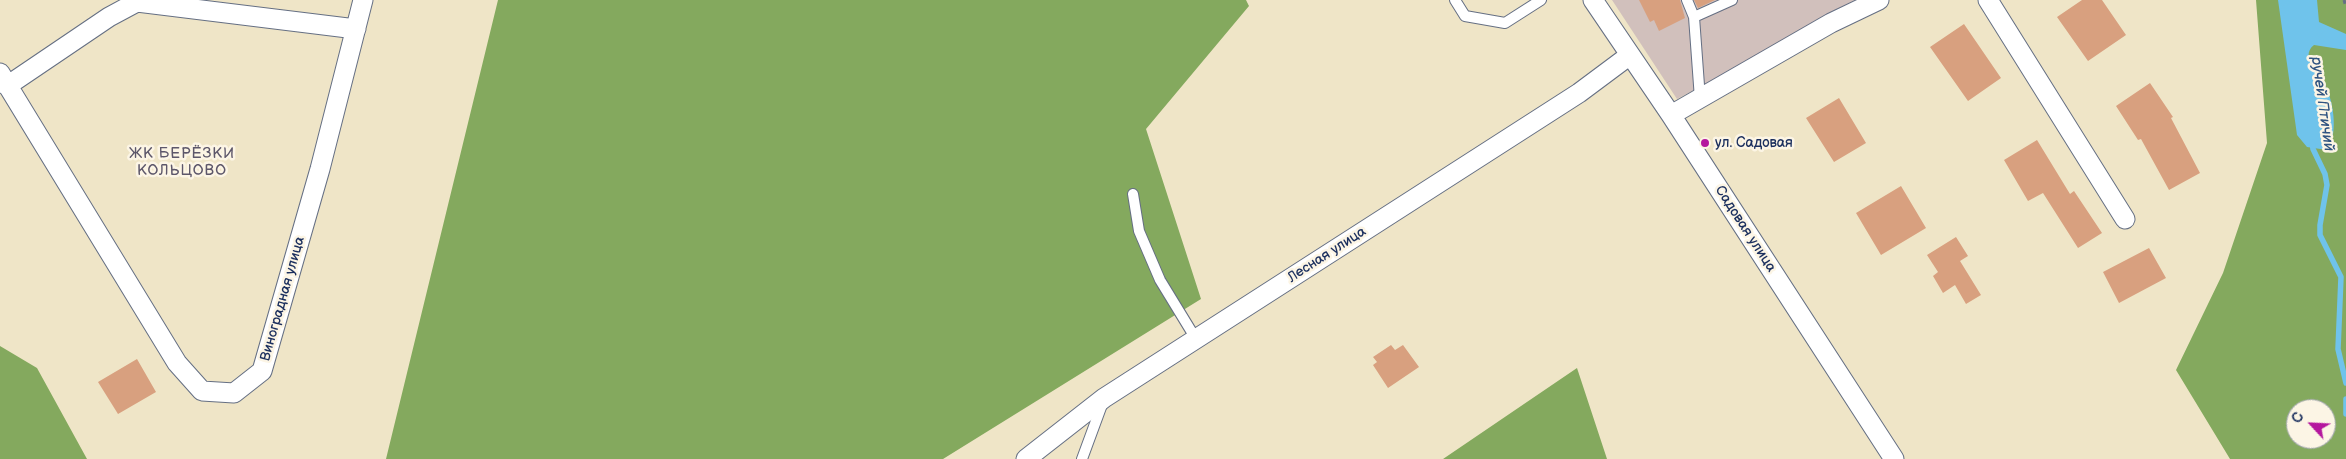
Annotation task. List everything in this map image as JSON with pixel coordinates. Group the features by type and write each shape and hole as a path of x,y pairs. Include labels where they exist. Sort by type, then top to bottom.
{"street":[{"name":"Виноградная улица","path":"3,80 177,363 202,391 234,393 262,371 320,169 363,0"},
{"name":"Садовая улица","path":"1593,0 1671,116 1894,459"},
{"path":"1671,116 1831,23 1879,0"},
{"path":"1988,0 2126,219"},
{"path":"3,80 137,2 356,30"},
{"name":"Лесная улица","path":"1026,459 1104,398 1579,94 1630,55"}],"lane":[{"path":"1455,0 1466,16 1504,23 1541,0"},
{"path":"1687,0 1694,17 1700,99"},
{"path":"1694,17 1732,0"},
{"path":"1133,194 1139,230 1160,280 1196,339"},
{"path":"1082,459 1104,398"}],"path":[{"path":"2344,0 2346,7"}],"shaded area":[{"path":"1612,0 1864,0 1677,99"}],"green space":[{"path":"498,0 1246,0 1249,6 1146,129 1201,299 943,459 386,459"},
{"path":"2256,0 2346,0 2346,459 2230,459 2176,370 2223,273 2267,143"},
{"path":"0,346 37,368 87,459 0,459"},
{"path":"1577,368 1607,459 1443,459"}],"water":[{"path":"2278,0 2317,0 2319,22 2346,34 2346,50 2314,45 2309,55 2313,67 2327,89 2332,104 2334,129 2333,137 2327,150 2307,147 2297,135"}],"building":[{"path":"1639,0 1680,0 1685,18 1659,31 1654,20 1650,22"},
{"path":"1694,0 1715,0 1698,8"},
{"path":"2082,0 2102,0 2126,35 2088,61 2057,17"},
{"path":"1964,24 2001,78 1968,101 1930,47"},
{"path":"2150,83 2173,117 2171,118 2200,173 2169,190 2141,139 2138,140 2116,106"},
{"path":"1839,98 1866,143 1834,162 1806,118"},
{"path":"2037,140 2070,194 2074,191 2102,233 2078,248 2043,193 2028,201 2004,160"},
{"path":"1901,186 1926,228 1881,255 1856,213"},
{"path":"1956,237 1968,256 1960,261 1981,295 1966,304 1955,285 1943,293 1933,276 1938,272 1927,255"},
{"path":"2149,248 2166,278 2119,303 2103,272"},
{"path":"1391,345 1395,350 1403,345 1419,367 1388,388 1373,365 1377,362 1373,357"},
{"path":"137,359 156,392 118,414 98,382"}],"waterway":[{"name":"ручей Птичий","path":"2312,142 2313,149 2325,174 2327,185 2320,235 2341,277 2338,349 2346,383"},
{"path":"2346,399 2346,414"}],"place":[{"name":"ул. Садовая","path":"1705,143"}],"district":[{"name":"ЖК БЕРЁЗКИ КОЛЬЦОВО","path":"182,162"}]}
